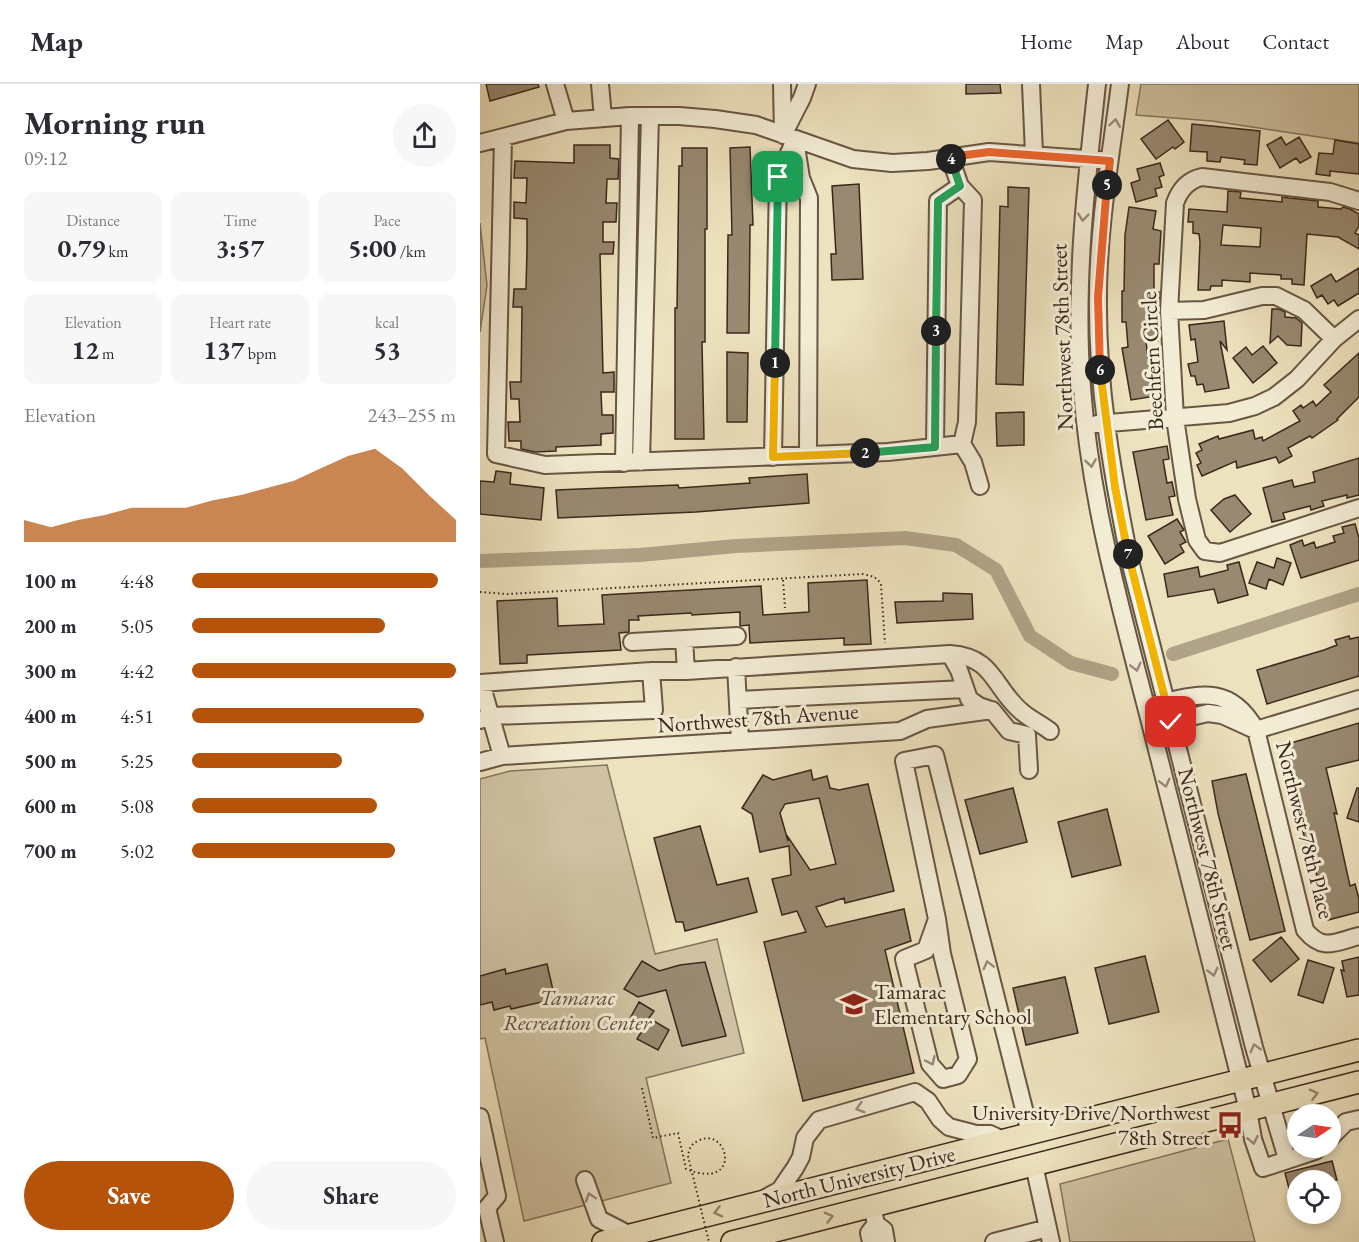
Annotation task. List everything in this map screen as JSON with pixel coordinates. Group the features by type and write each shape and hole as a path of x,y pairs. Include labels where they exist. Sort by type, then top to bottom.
{"main road":[{"name":"North University Drive","path":"603,1242 1359,1050"},
{"name":"North University Drive","path":"732,1242 874,1215 1034,1165 1359,1082"},
{"path":"874,1215 874,1198 886,1184 918,1162"}],"street":[{"path":"555,84 566,121"},
{"path":"600,84 603,118"},
{"path":"782,84 789,137 809,198 808,455"},
{"path":"773,457 778,177 807,84"},
{"path":"1031,84 1034,154"},
{"name":"Northwest 78th Street","path":"1097,84 1078,279 1081,385 1095,492 1146,707 1248,1110 1253,1139 1263,1168 1287,1159 1270,1105 1129,557 1105,423 1099,365 1098,297 1119,84"},
{"path":"624,463 630,116"},
{"path":"641,462 650,116"},
{"path":"480,143 566,121 650,116 715,119 756,125 853,159 892,163 989,152 1110,161"},
{"path":"503,138 496,454 545,465 888,452 962,444"},
{"path":"950,157 960,186 973,200 967,422 962,444 973,462 980,486"},
{"name":"Beechfern Circle","path":"1359,201 1330,192 1202,177 1193,179 1179,193 1175,203 1169,311 1175,418 1187,498 1197,540 1205,550 1220,553 1359,508"},
{"path":"935,447 938,201 960,186"},
{"path":"1169,311 1204,310 1262,296 1276,296 1304,310 1334,339"},
{"path":"1085,424 1229,413 1255,406 1274,397 1297,379 1334,339 1359,320"},
{"path":"632,642 737,636"},
{"path":"684,639 686,671"},
{"path":"950,654 959,670 969,699 979,706 992,710 1009,731 1027,735 1029,770"},
{"path":"502,756 486,718 481,683 651,670 686,671 950,654 975,659 983,665 1021,711 1050,731"},
{"path":"736,668 740,741"},
{"path":"486,718 654,710 651,670"},
{"path":"738,700 965,689"},
{"path":"1146,707 1204,695 1218,696 1237,704 1256,730"},
{"path":"1151,727 1208,712 1222,715 1256,730 1359,699"},
{"name":"Northwest 78th Avenue","path":"480,762 502,756 900,731 927,719 992,710"},
{"name":"Northwest 78th Place","path":"1256,730 1305,930 1314,941 1325,945 1359,936"},
{"path":"938,919 926,950 904,959 930,1064 943,1079 958,1075 968,1059 942,954 938,919 904,761 935,755 1030,1133"},
{"path":"756,1203 780,1190 801,1156 805,1138 819,1120 915,1092 928,1101 940,1119 949,1127 976,1134 990,1134 1004,1140"},
{"path":"480,1117 497,1196 484,1209 495,1242"},
{"path":"1341,1127 1346,1122 1359,1119"},
{"path":"994,1242 1049,1235 1034,1165"},
{"path":"585,1180 599,1219 630,1235"},
{"path":"871,1242 869,1233 874,1215"},
{"path":"874,1215 884,1230 886,1242"}],"path":[{"path":"480,592 507,594 863,574 879,580 887,658"},
{"path":"783,580 785,608"},
{"path":"642,1088 653,1138 678,1132 686,1169 700,1174 711,1175 718,1172 724,1164 726,1155 723,1147 716,1140 708,1138 694,1143 689,1149 688,1156 710,1242"}],"green space":[{"path":"1141,84 1359,84 1359,143 1212,121 1136,115"},
{"path":"480,223 487,285 480,332"},
{"name":"Tamarac Recreation Center","path":"607,765 655,954 717,939 744,1053 646,1078 671,1183 524,1221 485,1038 480,1039 480,779 510,771"},
{"path":"1228,1139 1255,1242 1070,1242 1060,1184"}],"building":[{"path":"486,84 538,84 539,87 490,101"},
{"path":"966,84 1000,84 1001,93 966,94"},
{"path":"1168,120 1184,142 1156,159 1141,139"},
{"path":"1192,124 1260,131 1257,165 1244,164 1245,160 1221,157 1220,162 1207,161 1207,152 1190,151"},
{"path":"1281,137 1286,145 1299,137 1311,157 1300,163 1296,158 1280,168 1267,145"},
{"path":"1335,140 1359,144 1359,174 1330,171 1330,176 1316,174 1319,153 1333,154"},
{"path":"574,145 610,145 610,158 619,159 618,179 607,179 606,203 617,203 616,222 603,222 603,242 614,242 613,254 600,254 603,373 614,372 614,392 601,392 602,415 613,415 613,433 601,434 601,445 556,447 556,451 535,452 521,449 521,441 509,441 508,422 520,422 519,399 511,399 510,382 521,382 522,307 513,307 514,289 526,289 527,248 527,219 514,218 514,202 526,203 527,178 514,178 515,161 574,163"},
{"path":"750,147 753,225 750,225 749,333 727,333 728,235 732,235 730,148"},
{"path":"682,148 707,148 705,342 702,342 704,439 675,439 675,308 677,308 679,166 682,166"},
{"path":"1160,163 1164,175 1159,177 1162,187 1155,189 1157,196 1136,202 1131,183 1140,180 1137,169"},
{"path":"859,184 863,279 832,280 831,254 836,254 832,186"},
{"path":"1008,187 1029,188 1023,385 996,384 1000,206 1008,207"},
{"path":"1228,191 1241,192 1240,198 1282,202 1282,197 1318,201 1318,207 1341,209 1343,207 1359,214 1359,226 1355,233 1359,235 1359,249 1338,237 1307,234 1304,285 1292,284 1292,279 1281,279 1281,275 1250,273 1250,282 1222,280 1222,286 1211,286 1210,290 1198,290 1200,242 1199,234 1193,233 1193,222 1188,222 1189,209 1227,212","holes":["1223,225 1261,228 1260,247 1221,245"]},
{"path":"1129,207 1156,211 1153,229 1161,231 1159,264 1154,264 1154,292 1159,292 1159,305 1153,305 1153,330 1157,330 1158,341 1146,342 1149,366 1158,364 1161,378 1155,379 1157,389 1149,391 1150,397 1131,400 1122,348 1128,347 1126,322 1122,322 1122,291 1124,291 1125,235"},
{"path":"1359,268 1359,293 1338,306 1334,300 1328,304 1322,295 1317,298 1311,286 1331,274 1336,282"},
{"path":"1272,309 1279,309 1285,312 1285,317 1296,318 1302,323 1301,346 1287,345 1278,336 1270,343"},
{"path":"1224,321 1227,350 1220,341 1229,388 1205,392 1203,384 1197,385 1195,376 1191,376 1188,364 1198,362 1195,339 1191,340 1189,325"},
{"path":"1263,346 1277,363 1253,383 1233,358 1246,347 1252,355"},
{"path":"727,352 748,353 747,422 727,422"},
{"path":"1359,353 1359,397 1338,420 1312,438 1310,436 1288,448 1292,456 1279,463 1276,457 1237,468 1236,461 1202,476 1197,465 1201,463 1196,453 1202,450 1199,444 1218,436 1219,439 1253,430 1255,439 1262,437 1263,441 1300,421 1293,411 1313,401 1316,406 1331,392 1324,385"},
{"path":"1024,412 1024,445 997,446 996,413"},
{"path":"1167,446 1169,459 1163,460 1167,483 1172,482 1175,496 1169,497 1173,515 1146,520 1133,452"},
{"path":"1359,458 1359,495 1347,498 1347,495 1322,501 1324,506 1311,510 1310,506 1283,513 1285,519 1272,522 1263,488 1292,480 1294,487 1315,482 1313,472"},
{"path":"496,471 511,473 510,484 544,488 541,520 480,514 480,481 494,482"},
{"path":"807,474 809,503 696,512 558,518 556,490 678,485 679,488 750,483 749,478"},
{"path":"1235,495 1251,514 1230,532 1211,510 1224,499"},
{"path":"1177,519 1184,530 1180,532 1186,542 1180,545 1184,552 1165,564 1148,536"},
{"path":"1355,524 1359,538 1359,560 1301,578 1290,545 1302,540 1304,546 1314,542 1316,548 1335,542 1333,536 1344,533 1342,527"},
{"path":"1277,558 1291,563 1283,585 1269,579 1266,589 1249,583 1257,562 1274,568"},
{"path":"1239,562 1248,595 1218,603 1214,589 1168,597 1164,574 1198,567 1200,577 1228,570 1227,565"},
{"path":"867,580 871,644 844,645 844,638 750,643 749,625 740,626 740,612 692,615 691,613 638,616 639,620 629,620 629,632 619,633 621,650 527,655 527,663 500,664 497,601 557,598 558,626 604,624 602,595 761,586 763,615 809,612 808,583"},
{"path":"943,593 972,594 973,619 897,623 895,602 943,601"},
{"path":"1349,636 1350,639 1359,637 1359,676 1267,704 1257,670 1324,650 1337,645 1335,640"},
{"path":"1359,723 1359,760 1326,768 1350,886 1355,884 1359,899 1359,912 1328,920 1311,852 1308,853 1295,794 1297,794 1284,745"},
{"path":"811,770 813,780 827,776 830,788 839,790 868,784 894,891 845,903 844,898 816,907 826,927 904,909 911,941 885,950 914,1073 803,1101 764,942 806,932 797,911 782,915 772,879 791,875 789,846 760,852 752,814 742,808 763,775 773,780","holes":["819,798 836,864 810,870 788,837 788,841 780,813 785,804"]},
{"path":"1246,774 1285,931 1250,940 1212,781"},
{"path":"1013,788 1027,842 980,854 965,800"},
{"path":"1357,788 1359,788 1359,822 1347,818"},
{"path":"1107,809 1121,865 1072,877 1058,822"},
{"path":"700,826 717,885 748,878 757,912 685,931 683,922 676,922 654,838"},
{"path":"1281,937 1299,959 1271,982 1253,960"},
{"path":"1145,956 1159,1012 1109,1024 1095,968"},
{"path":"1359,957 1359,995 1347,997 1341,970 1344,971 1342,961"},
{"path":"1308,960 1334,968 1323,1003 1298,995"},
{"path":"642,961 659,971 680,965 705,962 726,1036 682,1046 666,990 638,997 624,989"},
{"path":"547,964 555,999 511,1009 510,1006 494,1010 492,1002 480,1005 480,976 505,969 506,974"},
{"path":"1065,977 1078,1033 1026,1045 1013,988"},
{"path":"639,1002 654,1011 649,1018 669,1030 658,1050 637,1039 642,1031 628,1022"},
{"path":"1332,1161 1334,1170 1297,1170"}],"waterway":[{"path":"480,561 640,555 736,546 905,538 956,545 996,570 1030,636 1071,663 1112,674"},
{"path":"1173,654 1359,594"}],"place":[{"name":"Tamarac Elementary School","path":"854,1004"},
{"name":"University Drive/Northwest 78th Street","path":"1230,1125"}],"route":[{"path":"778,177 773,457 888,452 935,447 938,201 960,186 950,157 989,152 1110,161 1098,297 1099,365 1105,423 1129,557 1171,722"}]}
